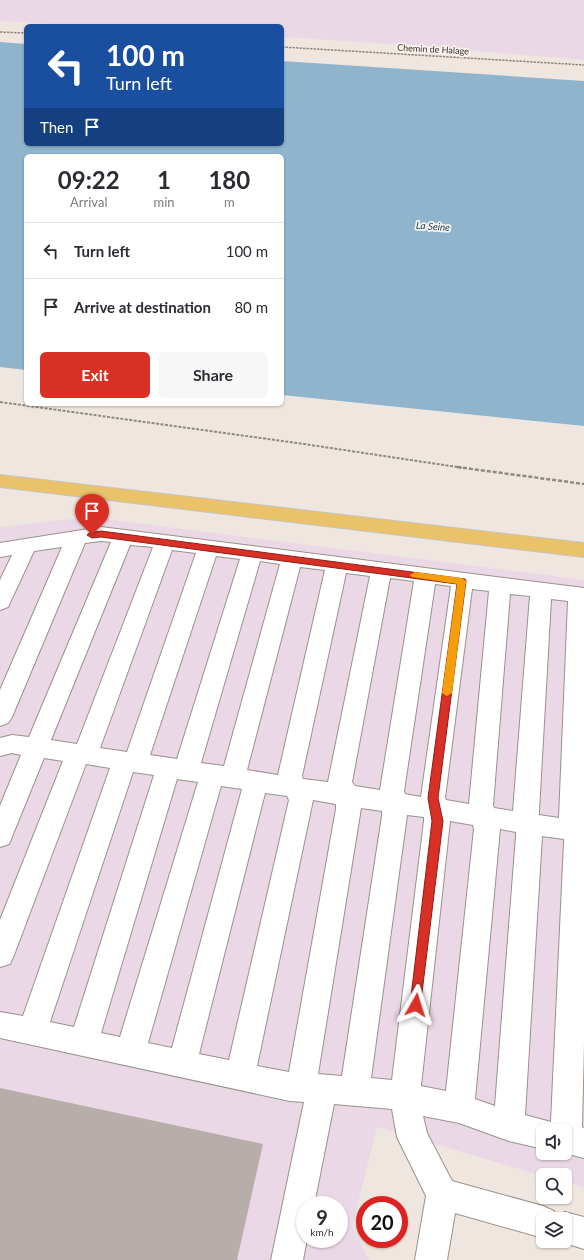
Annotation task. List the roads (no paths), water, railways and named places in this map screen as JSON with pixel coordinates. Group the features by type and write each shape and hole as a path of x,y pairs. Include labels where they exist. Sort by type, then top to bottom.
{"main road":[{"path":"0,481 584,550"}],"street":[{"path":"0,550 101,534 425,577 582,596 572,818 580,831 577,842 566,1124"},
{"path":"0,717 77,537"},
{"path":"0,836 35,747 123,537"},
{"path":"0,955 82,755 165,542"},
{"path":"0,602 27,545"},
{"path":"32,1032 208,548"},
{"path":"83,1043 252,554"},
{"path":"182,1064 234,778 292,559"},
{"path":"240,1076 301,800 294,788 290,776 337,565"},
{"path":"287,1260 312,1088 349,809 347,796 340,783 381,571"},
{"path":"354,1091 395,816 392,791 425,577"},
{"path":"431,1260 442,1194 412,1137 405,1097 437,821 433,798 462,581"},
{"path":"458,1108 487,829 481,805 500,586"},
{"path":"509,1126 529,836 526,811 540,591"},
{"path":"0,747 12,744 35,747 580,831"},
{"path":"130,1053 234,778"},
{"path":"0,1025 290,1087 384,1092 458,1108 509,1126 536,1132"},
{"path":"572,1140 584,1143"},
{"path":"442,1194 536,1220"},
{"path":"572,1230 584,1234"}],"water":[{"name":"La Seine","path":"0,42 24,44 24,146 284,146 284,61 584,81 584,426 284,395 284,154 24,154 24,370 0,367"}]}
